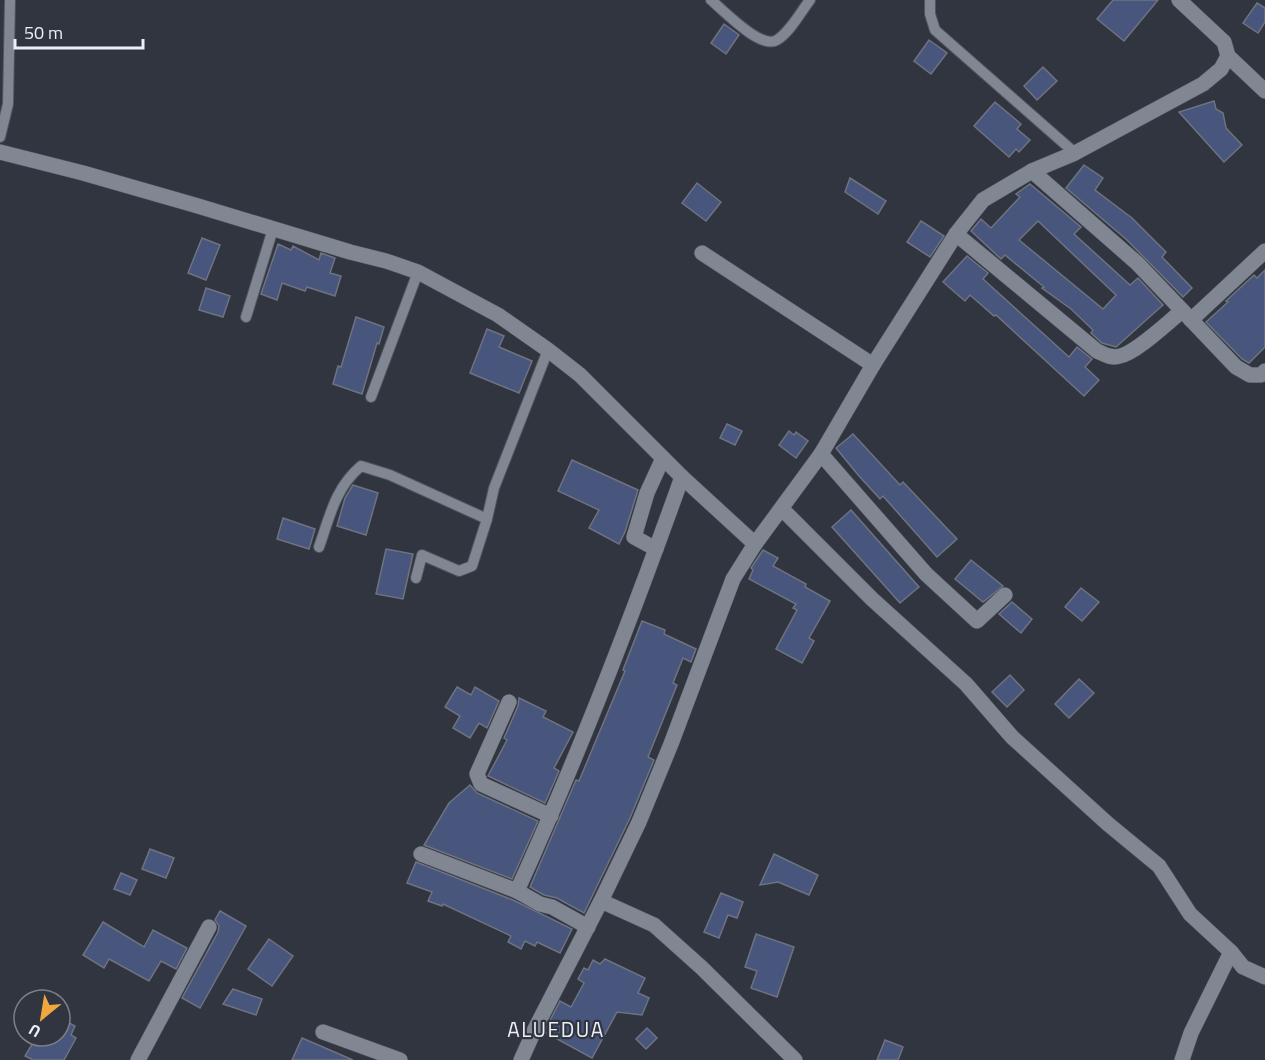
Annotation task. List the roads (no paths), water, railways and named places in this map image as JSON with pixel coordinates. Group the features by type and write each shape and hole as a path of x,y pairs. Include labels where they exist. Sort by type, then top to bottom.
{"street":[{"path":"1179,0 1224,42 1228,56 1265,91"},
{"path":"521,1060 639,822 733,579 754,544 821,454 873,365 956,234 983,200 1032,171 1075,153 1203,84 1221,69 1228,56"},
{"path":"0,152 83,173 418,272 498,315 580,375 682,477 754,544"},
{"path":"1032,171 1137,263 1236,368 1250,375 1261,375 1265,371"},
{"path":"956,234 1097,351 1108,357 1120,357 1186,316 1265,251"},
{"path":"702,253 873,365"},
{"path":"821,454 926,574 977,621 1005,595"},
{"path":"656,549 634,537 647,493 663,458"},
{"path":"517,891 602,694 682,477"},
{"path":"782,509 872,599 966,684 1012,737 1108,824 1159,866 1190,914 1231,952 1243,967 1265,978"},
{"path":"509,702 477,774 481,783 551,816"},
{"path":"421,854 517,891 588,927"},
{"path":"601,901 654,925 702,968 795,1060"},
{"path":"138,1060 209,927"},
{"path":"1182,1060 1191,1034 1231,952"},
{"path":"323,1032 400,1060"}],"lane":[{"path":"0,137 8,104 10,0"},
{"path":"711,0 754,36 764,42 775,42 785,33 810,0"},
{"path":"930,0 930,14 935,30 1075,153"},
{"path":"246,317 273,229"},
{"path":"370,397 418,272"},
{"path":"416,578 422,555 459,572 472,566 494,488 548,350"},
{"path":"319,547 338,492 361,466 390,475 487,519"}],"district":[{"name":"ALUEDUA","path":"556,1029"}]}
